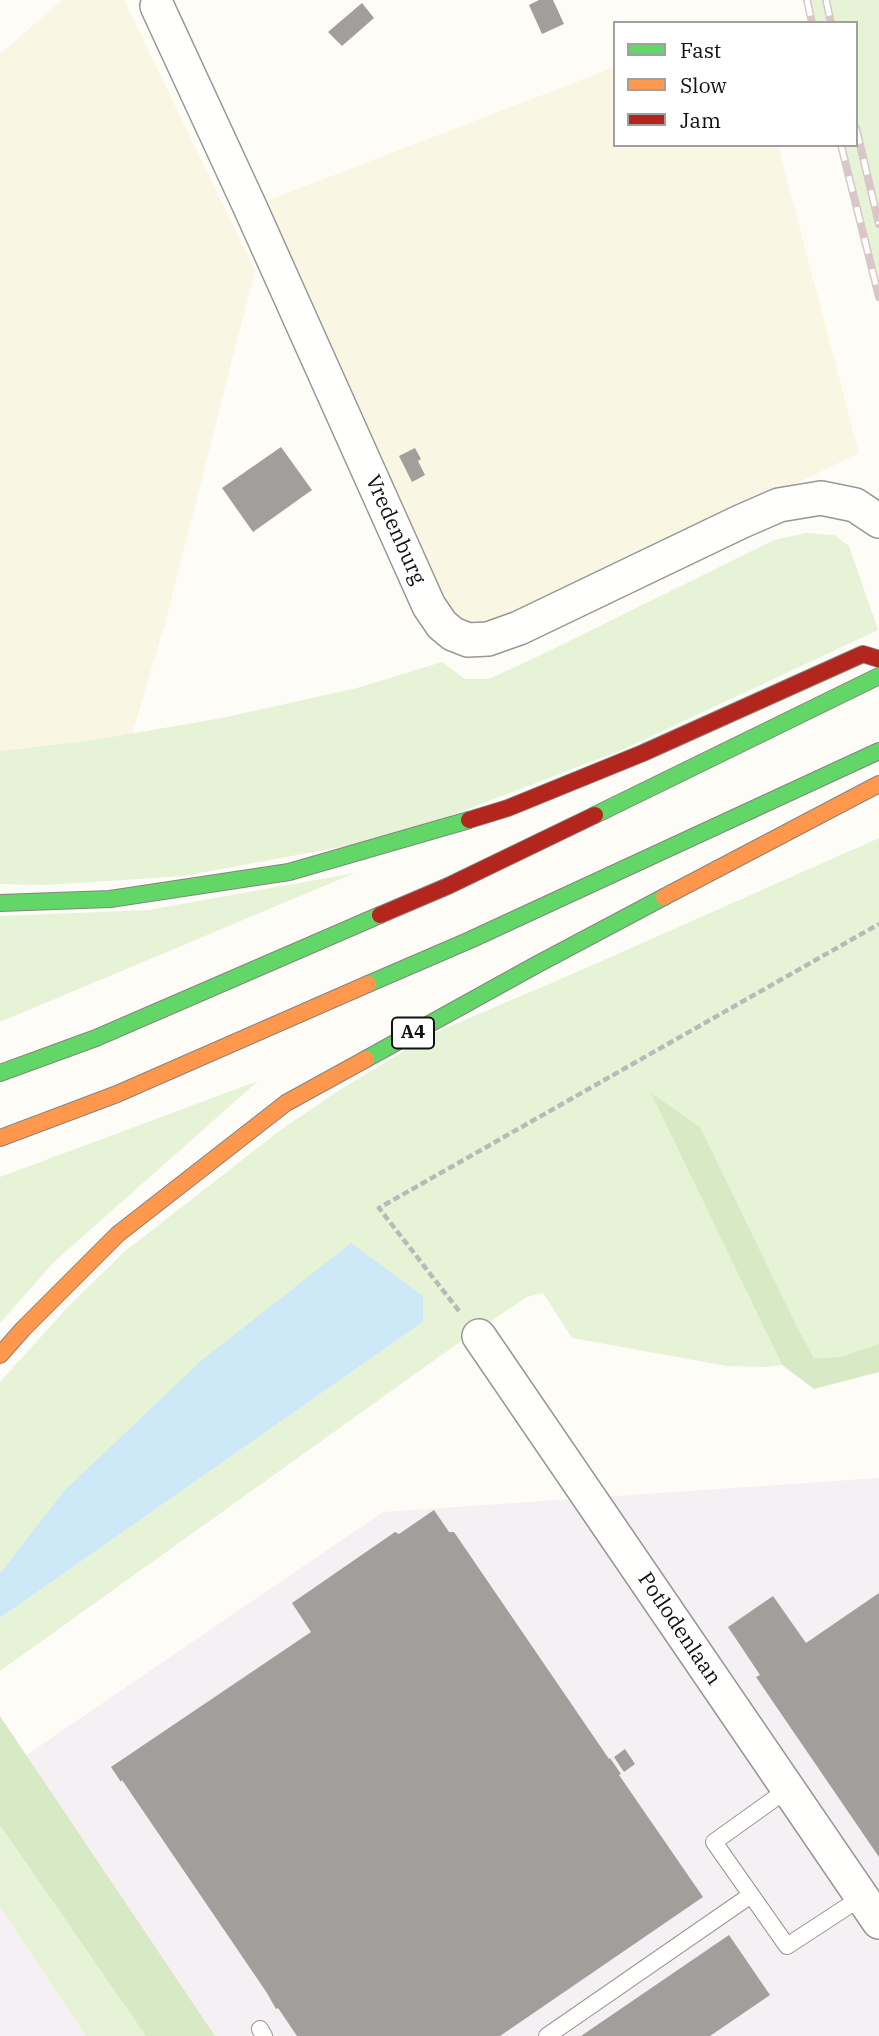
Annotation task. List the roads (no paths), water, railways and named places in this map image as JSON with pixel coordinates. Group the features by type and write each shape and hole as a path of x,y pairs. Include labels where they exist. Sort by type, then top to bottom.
{"highway":[{"path":"0,903 110,899 289,872 508,808 643,753 863,654 879,659"},
{"path":"0,1073 96,1038 448,886 875,679"},
{"path":"0,1138 117,1094 458,946 879,751"},
{"name":"A4","path":"0,1355 118,1234 286,1102 549,958 879,784"}],"street":[{"name":"Vredenburg","path":"156,3 429,606 442,625 453,634 468,640 488,639 519,628 779,505 821,498 855,505 879,521"},
{"name":"Potlodenlaan","path":"479,1336 870,1910"}],"lane":[{"path":"788,1789 714,1842 787,1946 870,1910"},
{"path":"547,2036 751,1895"}],"water":[{"path":"351,1243 423,1296 423,1322 0,1618 0,1573 63,1492 201,1361"}],"railway":[{"path":"807,0 812,21"},
{"path":"826,0 831,21"},
{"path":"858,136 879,224"},
{"path":"842,147 879,297"}]}
